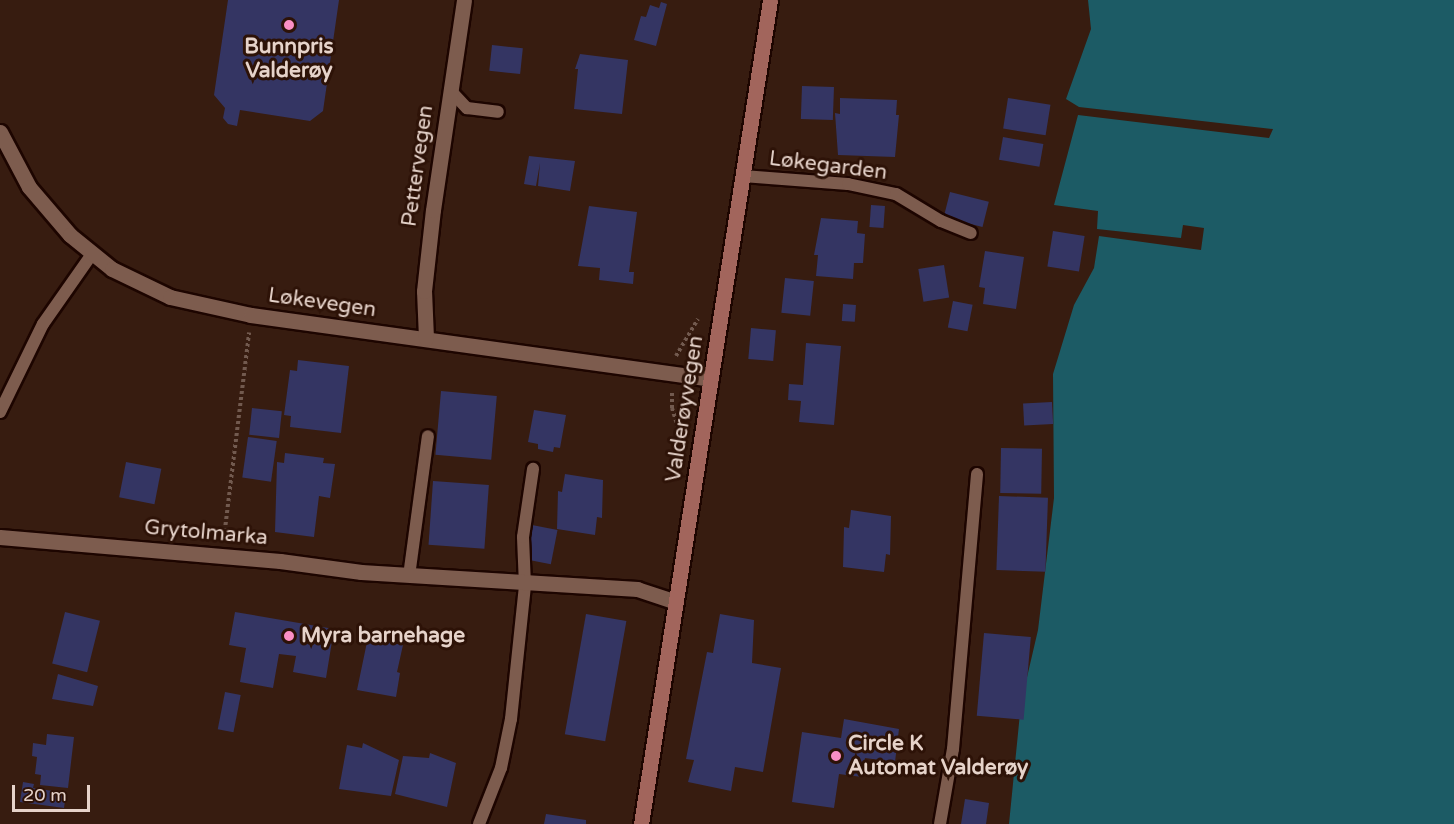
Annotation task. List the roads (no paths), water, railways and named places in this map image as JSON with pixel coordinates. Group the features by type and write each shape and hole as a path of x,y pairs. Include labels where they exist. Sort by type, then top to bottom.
{"main road":[{"name":"Valderøyvegen","path":"641,824 770,0"}],"street":[{"name":"Pettervegen","path":"426,338 424,291 464,0"},
{"name":"Løkevegen","path":"0,132 14,162 44,207 92,254 112,269 170,297 251,315 711,379"},
{"name":"Grytolmarka","path":"0,537 223,556 408,576 525,585 637,589 676,602"}],"lane":[{"path":"450,90 467,108 498,112"},
{"name":"Løkegarden","path":"743,176 848,184 888,192 971,234"},
{"path":"0,412 43,324 92,254"},
{"path":"408,576 428,436"},
{"path":"479,824 501,768 511,719 525,585 523,537 533,469"},
{"path":"940,824 953,749 977,474"}],"water":[{"path":"1088,0 1454,0 1454,824 1009,824 1021,703 1038,630 1054,498 1053,374 1074,305 1094,268 1099,236 1201,250 1204,228 1183,225 1181,238 1097,229 1098,211 1054,205 1078,115 1269,138 1273,129 1079,107 1066,99 1091,29"}],"place":[{"name":"Bunnpris Valderøy","path":"289,25"},
{"name":"Myra barnehage","path":"289,636"},
{"name":"Circle K Automat Valderøy","path":"836,756"}]}
